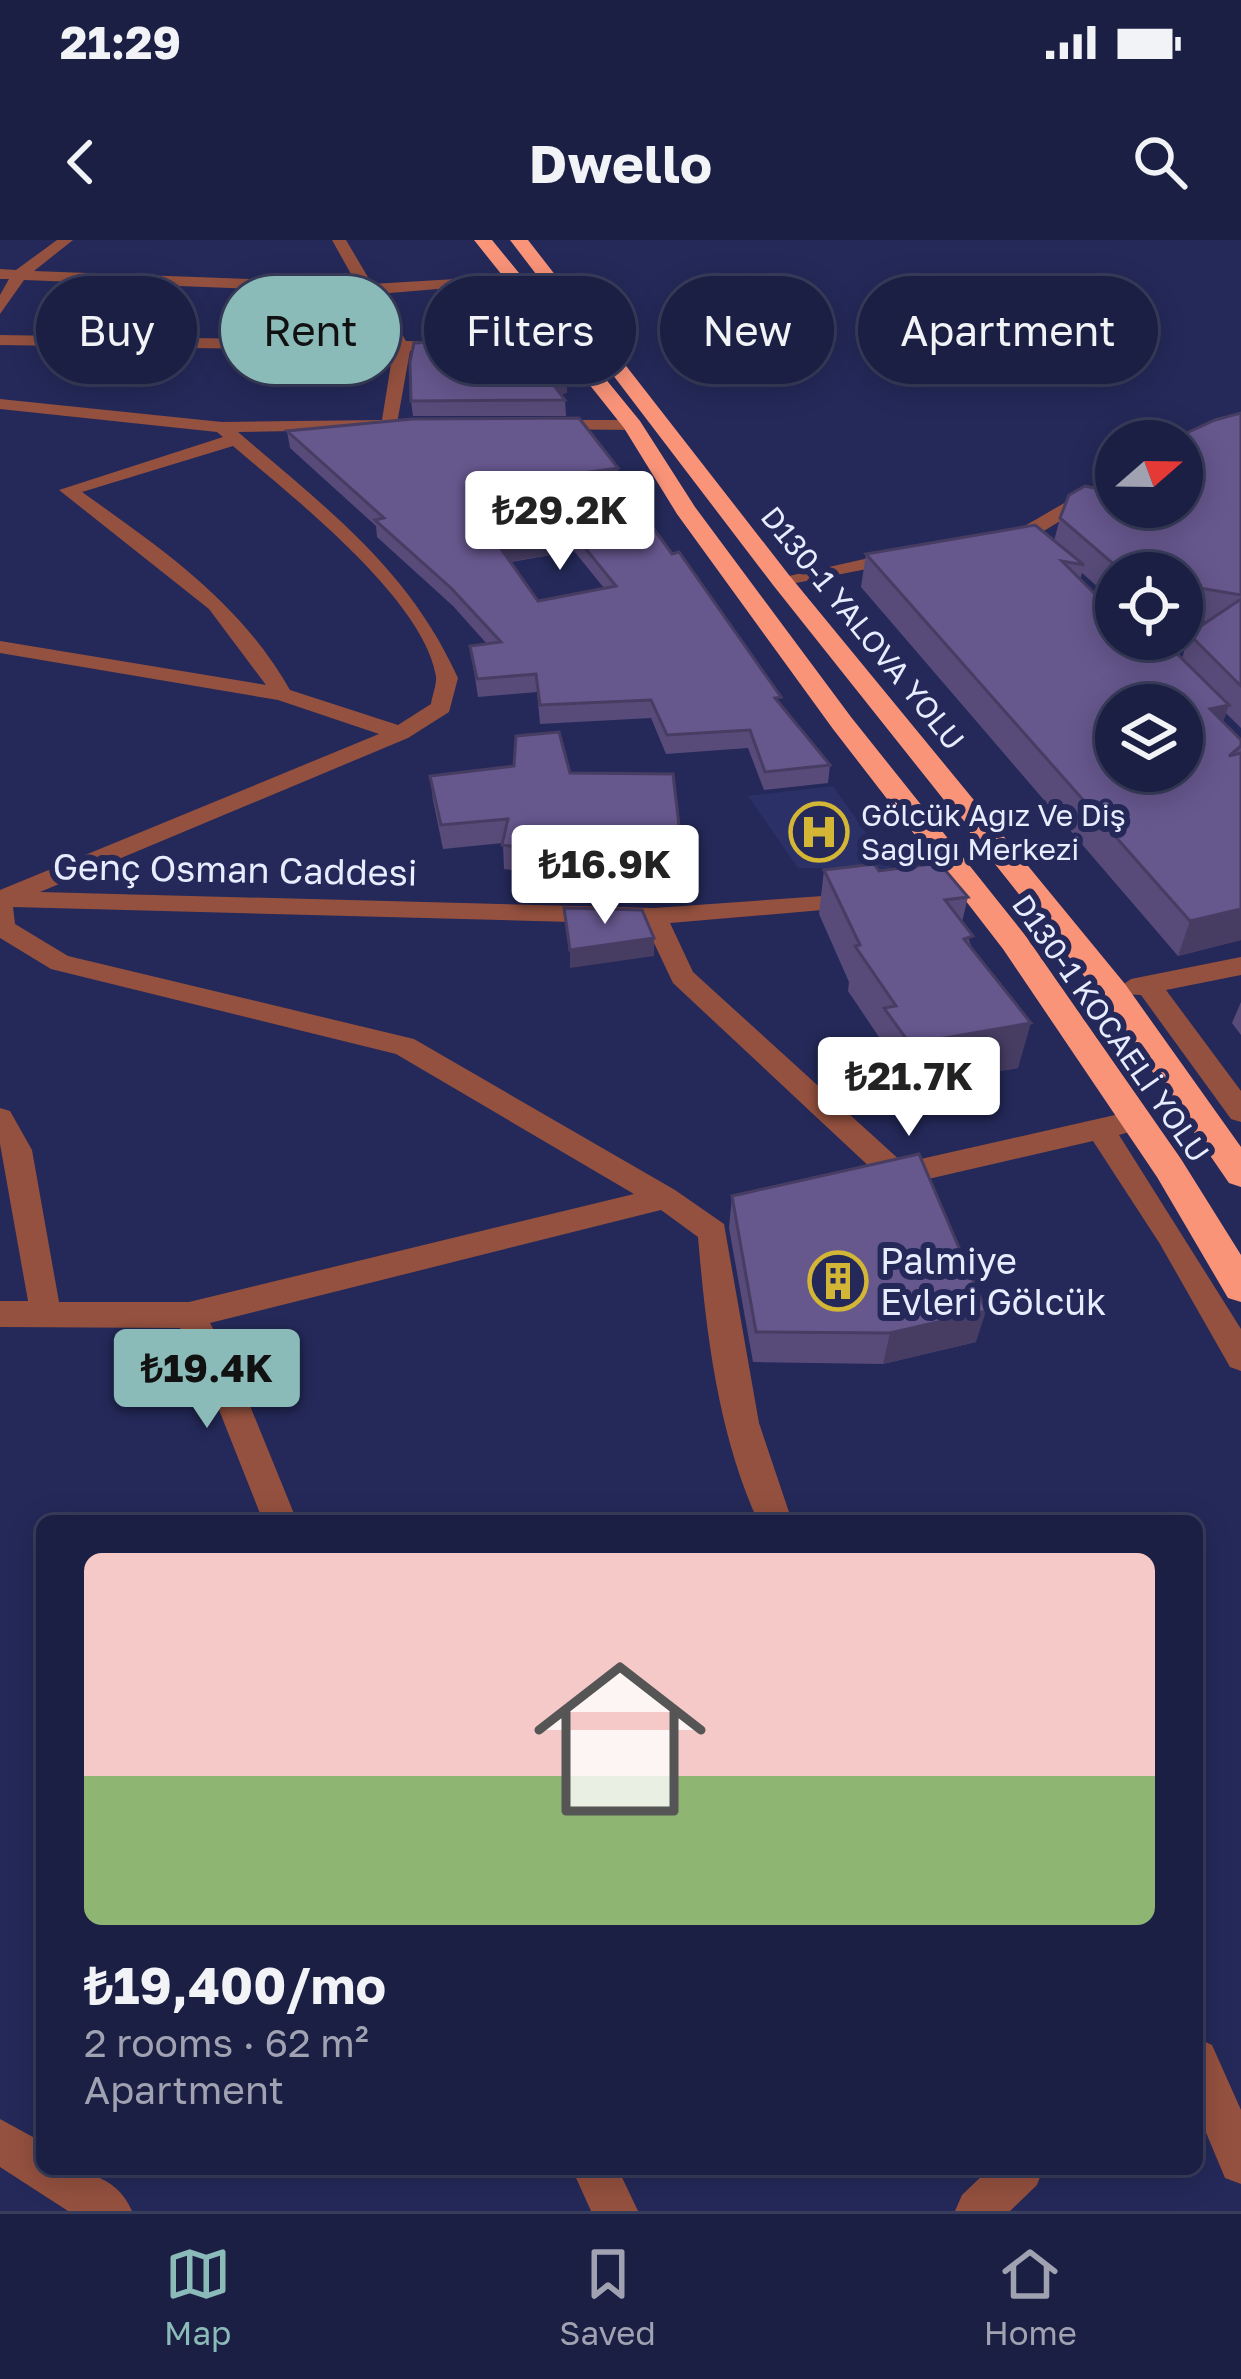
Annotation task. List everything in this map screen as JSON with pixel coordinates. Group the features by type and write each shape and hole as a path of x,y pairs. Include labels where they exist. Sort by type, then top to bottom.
{"highway":[{"name":"D130-1 KOCAELİ YOLU","path":"483,240 509,276"},
{"name":"D130-1 YALOVA YOLU","path":"519,240 781,580 1114,992 1241,1174"},
{"name":"D130-1 KOCAELİ YOLU","path":"595,384 633,424 700,528 971,886 1137,1120 1241,1287"}],"street":[{"path":"0,309 20,275 66,240"},
{"path":"339,240 358,276"},
{"path":"0,274 221,283"},
{"path":"0,340 424,348"},
{"path":"390,425 400,344"},
{"path":"0,404 229,433 413,425"},
{"path":"526,425 633,424"},
{"path":"229,433 68,490 217,602 260,650 282,694"},
{"path":"229,433 360,548 424,626 447,679 441,707 400,733 0,899 3,928 60,963 404,1046 665,1198 713,1232 737,1384 762,1498 772,1515"},
{"path":"977,544 1030,543 1095,495"},
{"path":"781,580 932,552"},
{"path":"0,647 282,694 400,733"},
{"path":"931,892 971,886"},
{"name":"Genç Osman Caddesi","path":"0,899 654,916 884,896"},
{"path":"654,916 682,977 897,1175"},
{"path":"1114,992 1241,966"},
{"path":"1148,985 1241,1112"},
{"path":"0,1118 17,1150 46,1315"},
{"path":"852,1185 1137,1120"},
{"path":"1100,1128 1171,1235 1241,1358"},
{"path":"0,1314 189,1315 665,1198"},
{"path":"696,1220 741,1210"},
{"path":"189,1315 218,1369 278,1515"},
{"path":"1203,2074 1241,2162"},
{"path":"0,2141 36,2164"},
{"path":"54,2175 109,2211"},
{"path":"597,2175 615,2211"},
{"path":"978,2211 1015,2175"}],"shaded area":[{"name":"Gölcük Ağız Ve Diş Sağlığı Merkezi","path":"833,786 892,869 798,868 748,796"}],"building":[{"path":"424,342 424,384 553,384 565,400 411,401 414,343"},
{"path":"1241,413 1241,595 1203,589 1203,552 1100,552 1060,518 1069,495 1095,486 1095,528 1203,528 1203,425"},
{"path":"579,418 618,468 577,474 614,531 651,525 672,554 679,552 781,697 775,698 830,765 765,772 750,730 667,735 651,700 540,705 536,674 477,679 470,646 501,642 451,588 375,520 384,518 287,431 412,419","holes":["573,533 616,586 538,601 499,546"]},
{"path":"1035,525 1084,565 1062,561 1095,594 1095,660 1183,660 1229,705 1210,709 1241,740 1229,756 1241,753 1241,909 1190,921 866,554"},
{"path":"1241,599 1241,686 1203,648 1203,625"},
{"path":"559,732 570,773 673,774 682,851 620,851 632,879 561,877 557,852 502,845 508,819 441,825 430,776 514,766 516,736"},
{"path":"939,863 968,897 945,900 973,936 964,939 1031,1023 910,1044 884,1008 896,1006 855,946 860,945 824,870 874,864 879,871"},
{"path":"564,908 642,910 654,938 570,950"},
{"name":"Palmiye Evleri Gölcük","path":"919,1154 986,1311 890,1333 756,1332 732,1196"}],"place":[{"name":"Gölcük Ağız Ve Diş Sağlığı Merkezi","path":"819,832"},
{"name":"Palmiye Evleri Gölcük","path":"838,1281"}]}
